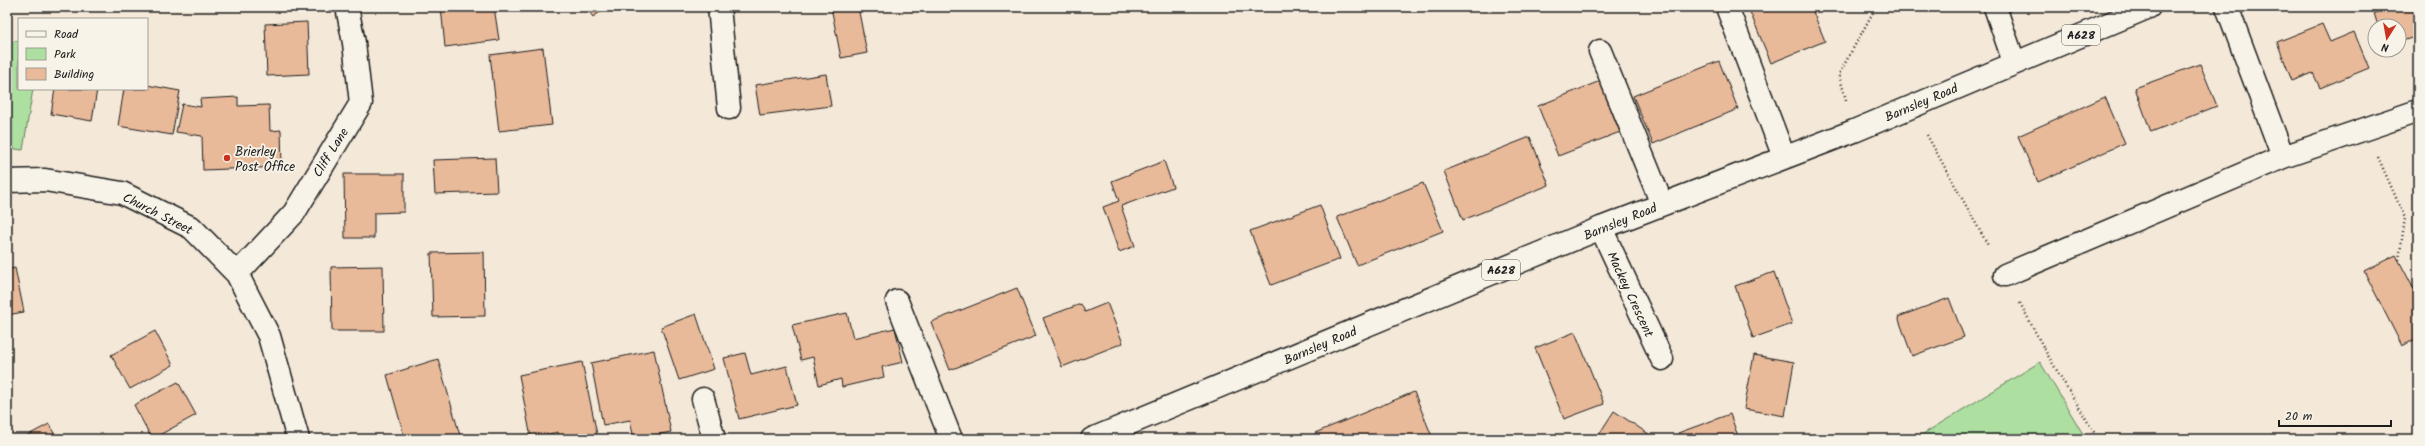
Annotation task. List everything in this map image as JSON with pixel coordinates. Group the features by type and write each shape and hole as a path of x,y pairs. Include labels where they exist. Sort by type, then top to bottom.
{"main road":[{"name":"Cliff Lane","path":"237,274 294,213 361,103 354,43 347,7"},
{"path":"719,7 729,108"},
{"path":"1727,7 1784,157"},
{"path":"1995,7 2014,62"},
{"name":"Barnsley Road","path":"1092,439 1601,228 1854,131 2014,62 2149,7"},
{"path":"2227,7 2283,157"},
{"path":"1600,51 1662,204"},
{"path":"2005,275 2283,157 2418,111"},
{"name":"Church Street","path":"7,181 45,180 122,193 192,228 237,274 269,336 298,439"},
{"name":"Mackey Crescent","path":"1601,228 1662,360"},
{"path":"897,301 951,439"},
{"path":"703,399 714,439"}],"path":[{"path":"1854,131 1839,74 1876,7"},
{"path":"2368,128 2378,159 2404,218 2399,260"}],"green space":[{"path":"18,40 18,90 33,90 23,150 7,148 7,43"},
{"path":"2040,362 2086,439 1915,439"}],"building":[{"path":"441,7 494,7 499,40 445,47"},
{"path":"586,7 607,7 593,17"},
{"path":"831,7 858,7 867,53 841,58"},
{"path":"1748,7 1811,7 1825,41 1771,63"},
{"path":"2391,7 2418,7 2418,36 2407,39 2407,18 2376,18 2374,13"},
{"path":"307,22 309,74 267,76 265,24"},
{"path":"2322,24 2330,42 2354,32 2369,68 2320,88 2313,73 2292,81 2277,42"},
{"path":"543,48 552,125 499,131 490,55"},
{"path":"1719,61 1738,109 1653,144 1633,96"},
{"path":"2200,64 2217,106 2151,132 2135,88"},
{"path":"826,74 831,106 760,115 755,85"},
{"path":"1600,81 1620,132 1558,156 1538,106"},
{"path":"148,85 180,91 172,135 118,126 124,90 148,90"},
{"path":"55,90 97,90 92,121 51,114"},
{"path":"238,97 238,106 269,105 270,131 281,130 282,167 203,170 202,136 176,132 182,104 201,107 200,99"},
{"path":"2105,97 2125,143 2038,182 2018,136"},
{"path":"1530,137 1549,185 1463,220 1444,171"},
{"path":"495,158 497,192 435,194 433,160"},
{"path":"1164,161 1173,187 1121,206 1135,246 1119,252 1103,207 1119,201 1112,181"},
{"path":"344,174 404,174 404,212 374,213 374,238 345,238"},
{"path":"1423,183 1443,231 1357,265 1337,217"},
{"path":"1320,205 1340,259 1271,285 1250,231"},
{"path":"484,252 485,316 433,317 431,253"},
{"path":"2396,255 2418,297 2418,338 2402,346 2364,271"},
{"path":"383,266 384,331 332,331 331,267"},
{"path":"15,268 24,312 7,315 7,270"},
{"path":"1774,272 1792,324 1753,338 1735,286"},
{"path":"1017,288 1036,336 950,370 931,322"},
{"path":"1949,298 1964,337 1912,356 1898,317"},
{"path":"1107,303 1123,343 1062,367 1043,318 1081,304 1085,312"},
{"path":"847,313 853,338 895,328 903,362 882,367 884,377 842,387 841,379 819,385 813,357 801,360 792,325"},
{"path":"696,314 714,369 679,380 661,327"},
{"path":"155,331 173,365 130,389 111,355"},
{"path":"1575,332 1604,404 1564,419 1535,348"},
{"path":"654,350 671,432 634,439 630,420 603,425 591,363"},
{"path":"745,353 751,375 787,366 797,405 739,419 724,358"},
{"path":"1754,355 1794,362 1785,416 1744,409"},
{"path":"438,359 461,439 405,439 387,375"},
{"path":"582,362 598,439 559,439 558,432 531,438 519,375"},
{"path":"178,382 196,415 152,439 134,405"},
{"path":"1414,392 1433,439 1317,439 1315,433"},
{"path":"1614,411 1656,439 1596,439"},
{"path":"1730,414 1739,439 1681,439 1678,433"},
{"path":"49,424 57,439 21,439"}],"place":[{"name":"Brierley Post Office","path":"227,158"}]}
